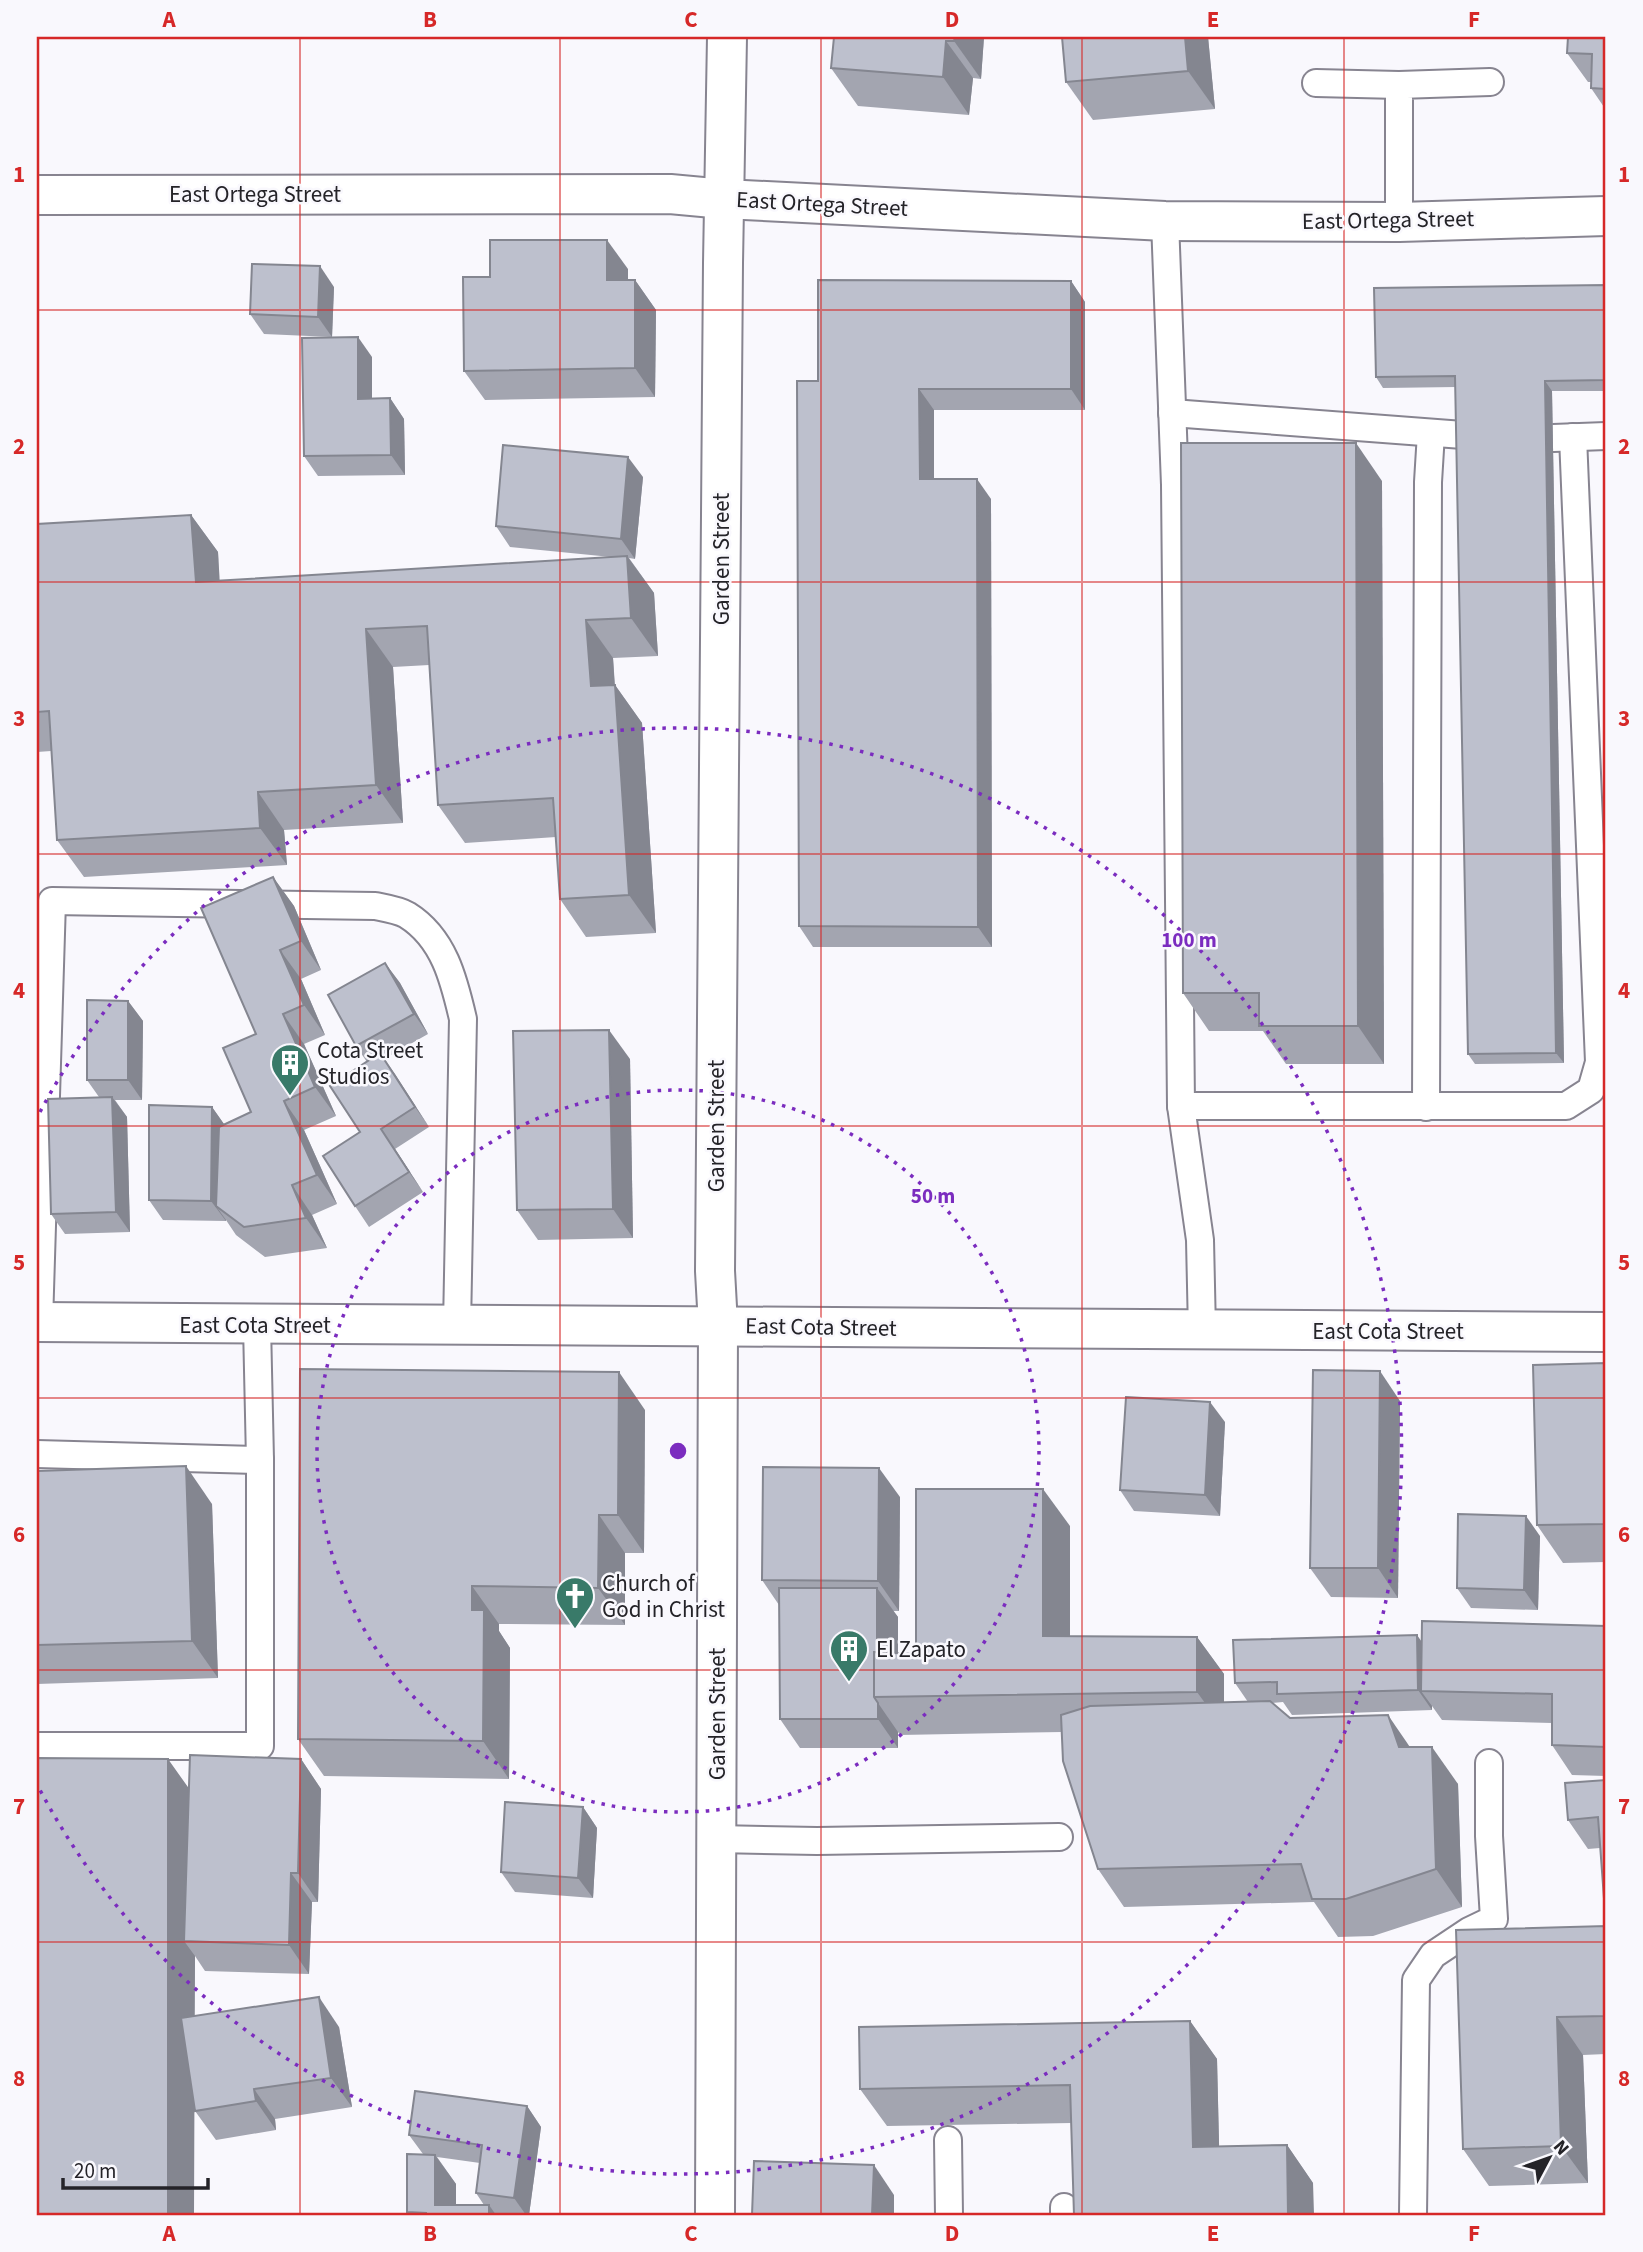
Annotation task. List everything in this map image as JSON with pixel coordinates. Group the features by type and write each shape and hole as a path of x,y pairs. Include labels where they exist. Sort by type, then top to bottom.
{"street":[{"name":"Garden Street","path":"715,2215 718,1325 715,1271 727,37"},
{"name":"East Ortega Street","path":"37,195 670,194 724,199 1165,220 1399,222 1606,216"},
{"name":"East Cota Street","path":"38,1322 1606,1332"}],"lane":[{"path":"1315,83 1399,85 1490,82"},
{"path":"1399,85 1399,222"},
{"path":"1165,220 1172,413 1181,1106 1200,1240 1202,1331"},
{"path":"1172,413 1463,435"},
{"path":"1426,1107 1428,482 1431,433"},
{"path":"1181,1106 1566,1106 1591,1090 1598,1062 1587,778 1563,437 1606,436"},
{"path":"38,1322 52,901 375,906 405,913 422,927 441,950 454,978 463,1019 457,1326"},
{"path":"37,1745 260,1746 257,1325"},
{"path":"37,1454 260,1460"},
{"path":"1413,2215 1416,1980 1433,1955 1469,1931 1494,1919 1489,1836 1489,1763"},
{"path":"716,1839 817,1841 1059,1837"},
{"path":"948,2140 949,2215"}],"building":[{"path":"834,37 955,37 954,41 946,41 943,77 831,68"},
{"path":"1062,37 1185,37 1188,71 1066,82"},
{"path":"1568,37 1606,37 1606,89 1591,88 1592,54 1567,53"},
{"path":"490,240 607,240 607,280 635,280 635,368 464,371 463,277 490,277"},
{"path":"252,264 320,266 318,317 250,314"},
{"path":"818,280 1071,281 1071,389 919,389 920,479 977,479 978,927 799,926 797,381 818,381"},
{"path":"1606,285 1606,380 1545,381 1556,1053 1468,1054 1455,376 1376,377 1374,288"},
{"path":"358,337 358,399 390,398 391,455 304,456 302,338"},
{"path":"1181,443 1356,443 1358,1026 1259,1026 1259,993 1183,993"},
{"path":"503,445 628,457 621,539 496,526"},
{"path":"191,515 196,582 627,556 631,618 586,620 591,686 615,685 629,895 560,899 553,798 438,805 427,626 366,629 376,785 258,792 260,828 57,840 49,711 37,712 37,524"},
{"name":"Cota Street Studios","path":"273,877 301,941 280,950 304,1005 283,1014 315,1087 284,1101 317,1175 292,1185 306,1218 244,1227 216,1206 219,1127 251,1112 223,1048 256,1034 201,908"},
{"path":"385,963 414,1014 356,1046 328,995"},
{"path":"87,1000 128,1001 128,1080 87,1080"},
{"path":"609,1030 613,1209 517,1210 513,1031"},
{"name":"Cota Street Studios","path":"380,1053 415,1107 381,1129 409,1172 355,1206 323,1156 360,1132 330,1086"},
{"path":"112,1097 116,1212 51,1214 48,1099"},
{"path":"149,1105 212,1107 211,1201 149,1200"},
{"path":"1606,1363 1606,1524 1537,1525 1533,1365"},
{"path":"300,1369 619,1372 618,1515 599,1515 598,1588 472,1586 472,1610 484,1610 483,1741 298,1739"},
{"path":"1313,1370 1380,1371 1378,1568 1310,1568"},
{"path":"1126,1397 1210,1402 1205,1495 1120,1490"},
{"path":"186,1466 192,1641 37,1645 37,1471"},
{"path":"763,1467 879,1468 878,1581 762,1580"},
{"path":"916,1489 1043,1489 1043,1636 1197,1637 1197,1692 874,1697 874,1652 916,1654"},
{"path":"1458,1514 1526,1516 1524,1590 1457,1588"},
{"name":"El Zapato","path":"779,1588 877,1588 874,1697 878,1703 878,1719 780,1719"},
{"path":"1422,1621 1606,1626 1606,1747 1552,1745 1552,1694 1421,1691"},
{"path":"1417,1635 1418,1690 1277,1694 1277,1682 1235,1683 1233,1640"},
{"path":"1270,1701 1290,1718 1388,1715 1399,1747 1432,1747 1436,1869 1346,1899 1312,1899 1301,1864 1098,1869 1063,1761 1061,1715 1090,1706"},
{"path":"190,1755 301,1759 298,1873 291,1873 289,1945 184,1941"},
{"path":"37,1758 168,1759 168,2215 37,2215"},
{"path":"1606,1780 1606,1926 1598,1817 1568,1820 1565,1783"},
{"path":"505,1802 583,1807 578,1878 501,1872"},
{"path":"1606,1926 1606,2016 1557,2017 1561,2146 1463,2149 1456,1930"},
{"path":"319,1997 331,2078 254,2089 256,2101 195,2111 181,2018"},
{"path":"1190,2021 1193,2147 1287,2145 1288,2215 1074,2215 1070,2085 860,2089 859,2027"},
{"path":"415,2091 527,2106 514,2198 476,2193 482,2145 409,2135"},
{"path":"407,2154 435,2155 435,2205 489,2205 489,2215 426,2215 407,2212"},
{"path":"754,2161 874,2165 872,2215 752,2215"}],"place":[{"name":"Cota Street Studios","path":"290,1097"},
{"name":"Church of God in Christ","path":"575,1630"},
{"name":"El Zapato","path":"849,1683"}]}
